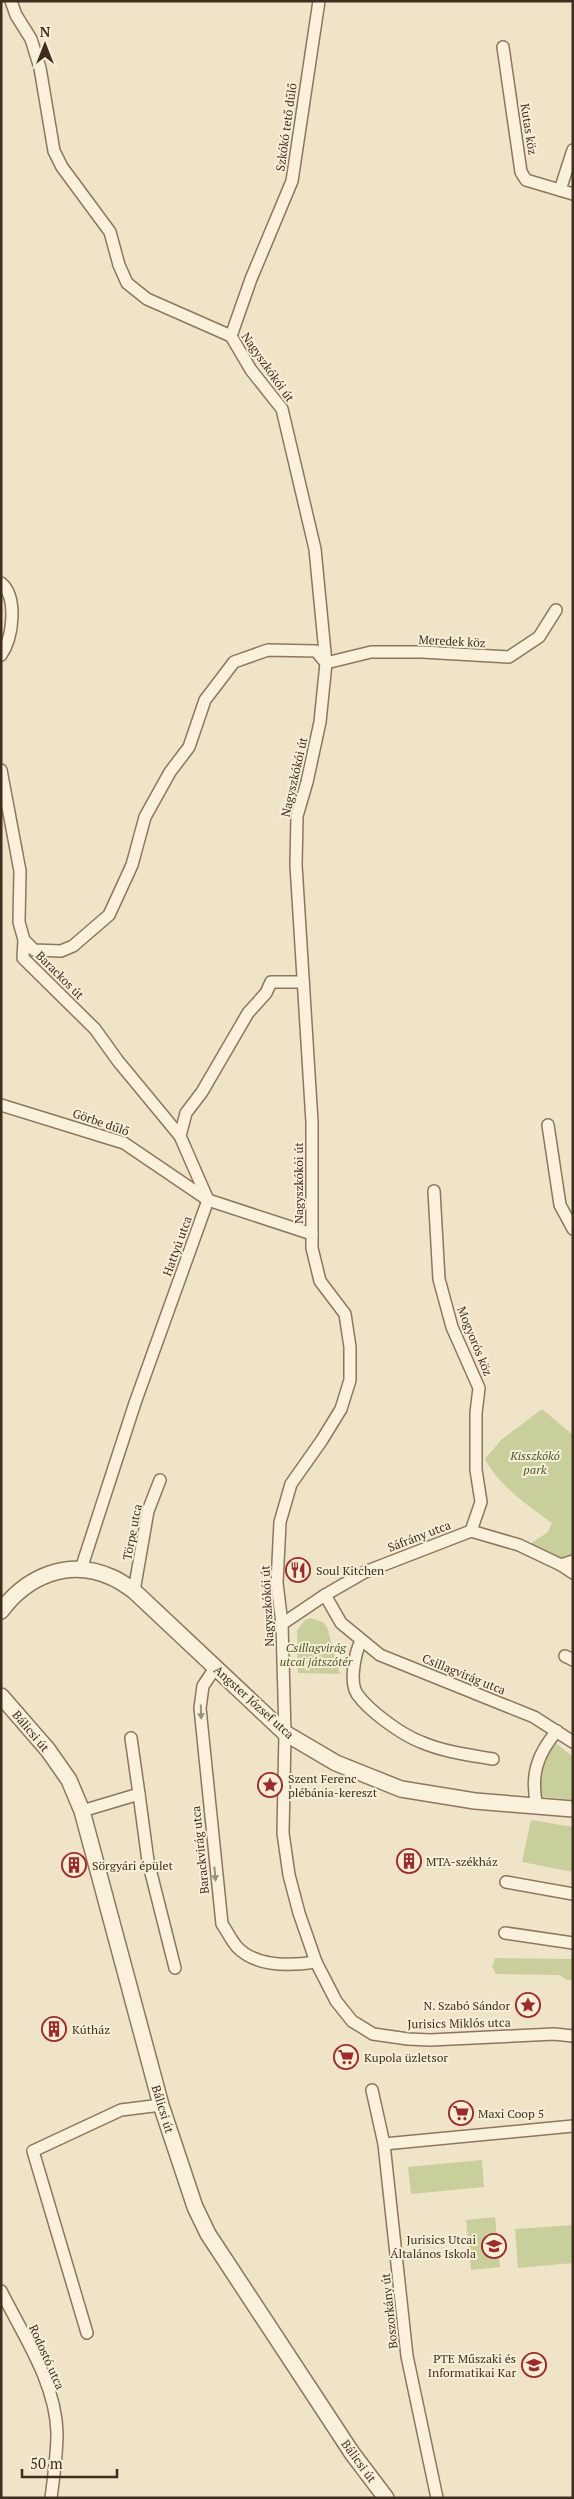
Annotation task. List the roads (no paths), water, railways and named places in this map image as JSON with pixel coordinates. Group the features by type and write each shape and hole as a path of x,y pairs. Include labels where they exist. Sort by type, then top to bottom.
{"street":[{"name":"Nagyszkókói út","path":"11,1 16,15 32,39 54,151 62,168 87,198 110,232 127,283 147,299 231,336 252,370 282,409 315,549 326,663 320,722 307,782 297,816 296,865 312,1122 312,1248 320,1281 345,1314 350,1346 350,1380 341,1409 291,1484 280,1522 277,1583 282,1624 285,1733"},
{"name":"Szkókó tető dűlő","path":"231,336 251,279 292,181 319,1"},
{"name":"Kutas köz","path":"504,47 521,172 526,180 573,194"},
{"path":"560,190 573,150"},
{"path":"1,582 7,587 13,605 6,648 1,655"},
{"name":"Meredek köz","path":"326,663 371,652 422,652 509,657 539,637 556,610"},
{"path":"24,940 34,950 61,950 85,937 108,915 132,865 145,818 170,772 189,748 205,700 234,662 268,650 316,651 326,663"},
{"name":"Barackos út","path":"1,770 6,815 20,871 20,922 24,940 23,958 95,1028 118,1061 180,1136"},
{"path":"303,982 271,982 266,992 248,1013 220,1062 186,1113 180,1136 208,1200 312,1234"},
{"name":"Görbe dűlő","path":"1,1105 124,1143 208,1200"},
{"path":"548,1125 560,1205 573,1229"},
{"name":"Mogyorós köz","path":"434,1191 439,1279 452,1327 479,1388 476,1413 476,1470 480,1502 471,1530"},
{"name":"Hattyú utca","path":"82,1569 135,1403 208,1200"},
{"name":"Törpe utca","path":"134,1591 148,1510 160,1480"},
{"name":"Sáfrány utca","path":"282,1624 325,1595 365,1572 471,1530 519,1545 573,1573"},
{"path":"560,1565 573,1561"},
{"name":"Angster József utca","path":"1,1612 20,1590 39,1577 52,1572 82,1569 110,1576 134,1591 285,1733 336,1763 401,1789 474,1801 573,1810"},
{"name":"Csillagvirág utca","path":"325,1595 340,1623 380,1655 534,1717 573,1742"},
{"path":"361,1641 353,1669 356,1692 373,1710 420,1742 460,1754 493,1759"},
{"name":"Barackvirág utca","path":"216,1668 203,1686 200,1708 222,1924 237,1947 259,1961 290,1965 316,1962"},
{"name":"Bálicsi út","path":"1,1696 48,1750 69,1780 82,1811 161,2105 195,2207 208,2234 352,2452 386,2498"},
{"path":"537,1806 534,1777 540,1753 557,1731"},
{"name":"Jurisics Miklós utca","path":"285,1733 283,1833 289,1875 316,1962 336,2001 352,2020 373,2034 384,2037 430,2040 554,2034 573,2036"},
{"path":"131,1738 148,1861 174,1968"},
{"path":"82,1811 139,1794"},
{"path":"506,1882 573,1894"},
{"path":"505,1933 573,1943"},
{"name":"Boszorkány út","path":"372,2090 384,2144 407,2356 437,2498"},
{"path":"87,2333 33,2151 120,2110 161,2105"},
{"path":"384,2144 573,2126"},
{"name":"Rodostó utca","path":"1,2291 40,2368 50,2394 57,2432 51,2498"}],"place":[{"name":"Soul Kitchen","path":"298,1570"},
{"name":"Szent Ferenc plébánia-kereszt","path":"270,1785"},
{"name":"MTA-székház","path":"409,1861"},
{"name":"Sörgyári épület","path":"74,1865"},
{"name":"N. Szabó Sándor","path":"528,2005"},
{"name":"Kútház","path":"54,2029"},
{"name":"Kupola üzletsor","path":"346,2057"},
{"name":"Maxi Coop 5","path":"461,2113"},
{"name":"Jurisics Utcai Általános Iskola","path":"494,2246"},
{"name":"PTE Műszaki és Informatikai Kar","path":"534,2365"}],"park label":[{"name":"Kisszkókó park","path":"535,1462"},
{"name":"Csillagvirág utcai játszótér","path":"316,1654"}]}
